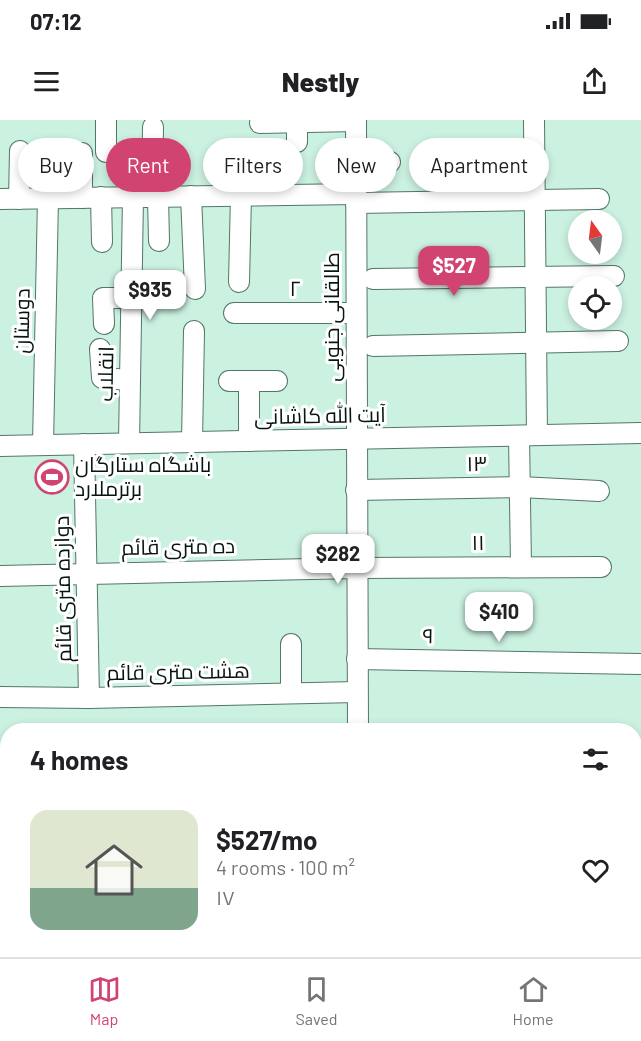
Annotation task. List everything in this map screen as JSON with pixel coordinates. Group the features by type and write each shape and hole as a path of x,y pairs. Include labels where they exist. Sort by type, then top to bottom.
{"street":[{"path":"106,120 106,138"},
{"path":"260,126 297,132 356,120"},
{"name":"طالقانی جنوبی","path":"356,120 356,138"},
{"path":"521,566 520,487 528,436 536,343 534,120"},
{"path":"153,127 148,197 159,241"},
{"path":"18,161 10,199 241,195 599,199"},
{"path":"91,192 102,242"},
{"name":"طالقانی جنوبی","path":"356,192 358,723"},
{"path":"239,282 241,195"},
{"path":"191,196 195,289"},
{"name":"انقلاب","path":"129,443 131,298 148,197"},
{"name":"دوستان","path":"43,445 48,198"},
{"path":"373,279 568,277"},
{"path":"104,324 104,298 131,298"},
{"name":"۲","path":"234,313 356,313"},
{"path":"192,442 194,331"},
{"path":"374,346 618,341"},
{"path":"100,349 102,378 130,380"},
{"path":"249,441 239,381 277,381"},
{"name":"آیت الله کاشانی","path":"0,446 641,434"},
{"name":"دوازده متری قائم","path":"84,444 89,698"},
{"name":"۱۳","path":"356,490 520,487 598,491"},
{"name":"۱۱","path":"357,568 601,567"},
{"name":"ده متری قائم","path":"0,576 357,568"},
{"path":"291,644 291,693"},
{"name":"۹","path":"357,659 641,664"},
{"name":"هشت متری قائم","path":"0,697 89,698 357,692"}],"place":[{"name":"باشگاه ستارگان برترملارد","path":"52,477"}]}
